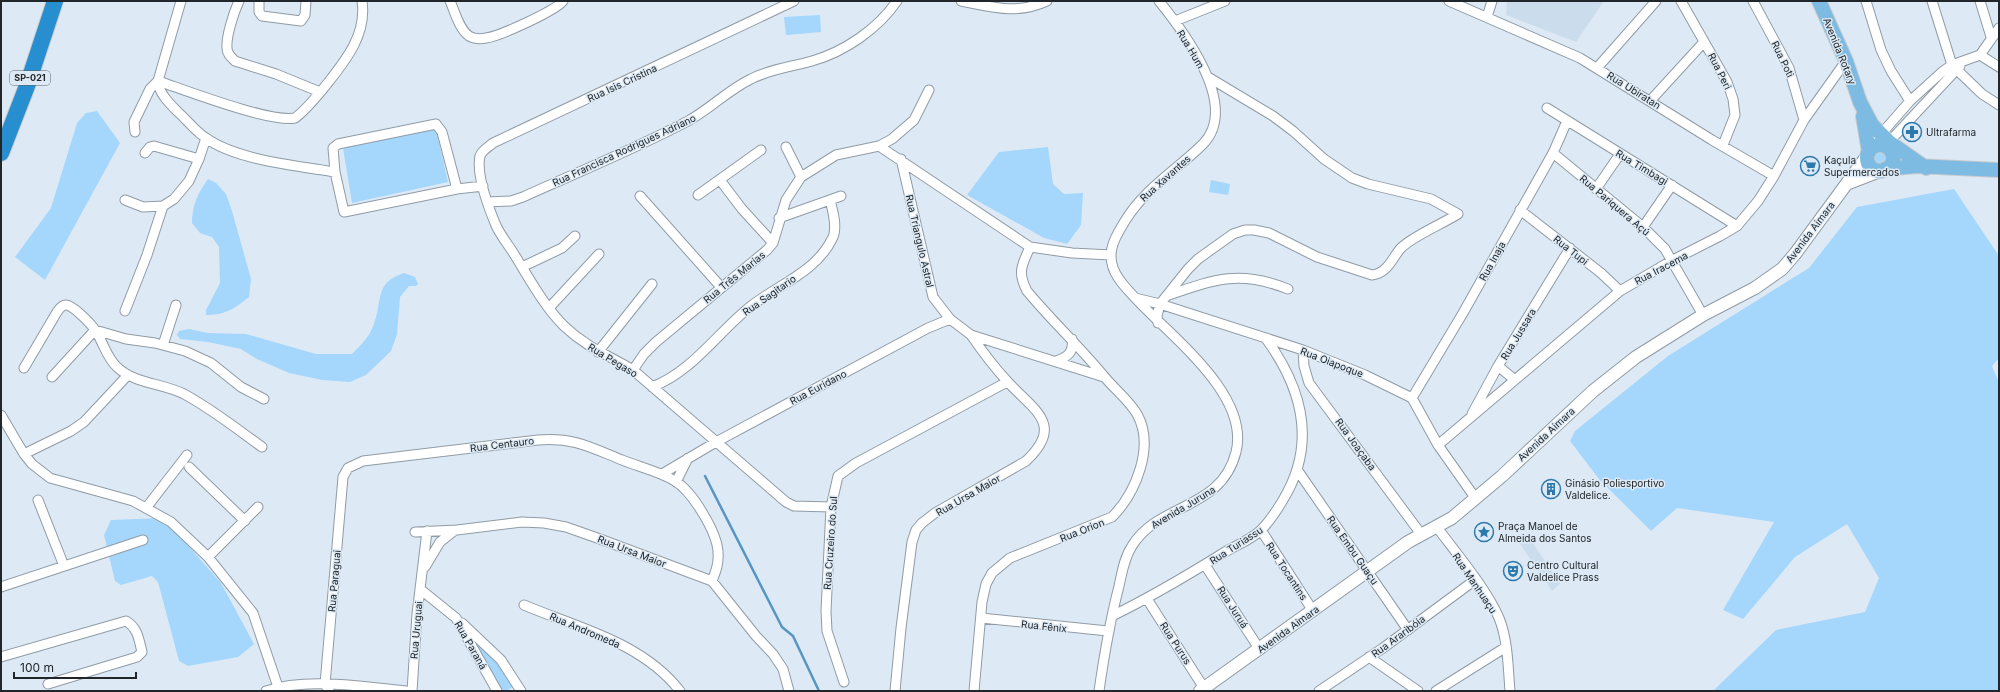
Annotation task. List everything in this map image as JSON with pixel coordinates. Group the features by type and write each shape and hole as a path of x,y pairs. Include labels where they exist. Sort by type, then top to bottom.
{"highway":[{"name":"SP-021","path":"1,153 27,86 55,1"}],"main road":[{"name":"Avenida Rotary","path":"1819,1 1846,61 1860,102 1868,120 1885,139 1926,168"},
{"name":"Avenida Rotary","path":"1860,102 1869,152"},
{"path":"1883,145 1890,150 1892,162 1882,170 1872,168 1869,152 1883,145"},
{"name":"Avenida Aimara","path":"1202,690 1421,534 1452,518 1476,499 1592,391 1636,357 1703,315 1755,288 1782,268 1795,254 1869,152"},
{"path":"1844,186 1853,180 1882,170 1916,166 1926,168 1999,170"}],"street":[{"path":"136,132 134,122 150,89 158,81 180,1"},
{"path":"239,1 234,13 226,47 230,56 235,61 276,74 320,92"},
{"path":"260,1 259,12 262,16 300,21 305,15 306,1"},
{"path":"158,81 225,104 288,120 295,118 302,113 320,92 353,50 361,24 362,1"},
{"path":"450,1 461,26 469,36 476,39 488,38 544,14 560,5 563,1"},
{"name":"Rua Isis Cristina","path":"482,186 480,155 493,143 794,1"},
{"name":"Rua Francisca Rodrigues Adriano","path":"487,202 511,201 523,197 687,121 750,79 766,72 814,60 845,47 875,27 890,11 896,1"},
{"path":"961,1 1011,10 1026,9 1047,1"},
{"name":"Rua Hum","path":"1159,1 1175,20 1208,77"},
{"path":"1175,20 1225,1"},
{"name":"Rua Ubiratan","path":"1449,1 1580,58 1774,176"},
{"path":"1487,17 1492,1"},
{"path":"1597,68 1656,1"},
{"name":"Rua Peri","path":"1681,1 1726,82 1735,106 1732,124 1723,146"},
{"name":"Rua Poti","path":"1753,1 1789,68 1804,120"},
{"path":"1866,1 1881,50 1891,71 1910,101"},
{"path":"1932,1 1957,66 1982,94 1999,105"},
{"path":"1980,1 1991,37"},
{"path":"1885,139 1910,101 1957,66 1980,55 1991,37 1999,28"},
{"path":"1650,101 1704,42"},
{"path":"1980,55 1999,67"},
{"name":"Rua Iracema","path":"1438,445 1620,291 1673,260 1737,226 1758,201 1774,176 1804,120 1846,61"},
{"path":"1869,152 1885,139 1957,66"},
{"path":"1158,323 1160,304 1169,295 1188,269 1198,259 1233,234 1245,230 1269,233 1317,257 1372,275 1378,274 1384,270 1402,248 1411,241 1458,214 1431,199 1368,184 1352,178 1324,159 1293,131 1273,116 1208,77"},
{"name":"Rua Xavantes","path":"1111,255 1113,242 1132,208 1145,193 1205,142 1213,130 1216,112 1214,94 1208,77"},
{"path":"158,81 165,98 206,138 222,147 280,163 335,172"},
{"name":"Rua Três Marias","path":"633,370 644,354 656,342 767,250 773,243 779,218 786,200 802,177 836,156 879,146 892,139 914,120 929,90"},
{"name":"Rua Timbagi","path":"1547,108 1737,226"},
{"name":"Rua Inaja","path":"1412,398 1463,313 1553,153 1567,121"},
{"path":"457,189 442,132 436,124 338,144 333,148 335,172 344,212 457,189 482,186"},
{"path":"126,200 143,206 163,206 174,199 189,181 199,159 206,138"},
{"path":"145,152 150,146 154,146 199,159"},
{"path":"879,146 1030,247 1072,253 1111,255 1113,268 1119,279 1135,298"},
{"path":"786,147 802,177"},
{"path":"698,195 761,150"},
{"name":"Rua Pariquera Açú","path":"1553,153 1643,227 1665,249 1673,260 1703,315"},
{"path":"1596,189 1620,154"},
{"name":"Rua Triangulo Astral","path":"900,160 933,297 950,319 971,335 1104,377"},
{"path":"720,180 742,209 773,243"},
{"path":"1643,227 1672,185"},
{"name":"Rua Pegaso","path":"482,186 495,225 549,308 564,326 598,352 611,357 633,370 786,502 794,506 831,507"},
{"path":"640,196 721,287"},
{"path":"779,218 841,196"},
{"name":"Rua Sagitario","path":"652,387 667,382 683,370 752,306 786,284 819,259 833,238 834,218 830,200"},
{"path":"125,311 147,255 163,206"},
{"name":"Rua Tupi","path":"1520,210 1570,248 1620,291"},
{"path":"522,266 562,248 575,236"},
{"name":"Rua Orion","path":"974,691 982,602 986,584 992,572 1010,558 1112,517 1122,507 1130,495 1140,467 1145,442 1142,427 1129,403 1027,291 1021,280 1021,267 1030,247"},
{"name":"Rua Jussara","path":"1469,420 1498,366 1570,248"},
{"path":"549,308 599,254"},
{"path":"1169,295 1218,279 1256,280 1273,283 1288,289"},
{"path":"598,352 652,284"},
{"name":"Rua Oiapoque","path":"1135,298 1160,304 1267,340 1303,350 1365,375 1412,398"},
{"name":"Avenida Juruna","path":"1099,691 1108,631 1125,562 1131,546 1149,527 1218,487 1226,477 1236,451 1238,428 1232,409 1221,389 1209,373 1135,298"},
{"path":"24,368 62,306 66,304 72,306 95,330 109,359 127,376 168,387 184,394 210,410 262,447"},
{"path":"163,345 176,305"},
{"name":"Rua Euridano","path":"662,474 716,442 928,328 950,319"},
{"path":"95,330 126,339 163,345 185,351 211,363 241,387 264,400"},
{"path":"52,377 95,330"},
{"name":"Rua Ursa Maior","path":"895,691 909,560 916,530 935,514 1026,461 1038,450 1044,438 1044,428 1040,414 1007,382 971,335"},
{"path":"1056,361 1067,356 1071,352 1072,339"},
{"name":"Rua Turiassu","path":"1112,616 1147,599 1261,530 1275,512 1298,471 1302,432 1296,392 1283,362 1267,340"},
{"name":"Rua Joaçaba","path":"1303,350 1304,366 1309,383 1421,534"},
{"path":"1498,366 1515,380"},
{"path":"24,454 64,435 84,422 127,376"},
{"name":"Rua Cruzeiro do Sul","path":"844,682 827,624 831,507 838,476 843,470 1007,382"},
{"path":"1296,392 1309,383"},
{"path":"1412,398 1438,445 1476,499"},
{"path":"1,416 24,454 32,464 50,478 119,496 146,508 171,522 208,557 253,613 278,687"},
{"name":"Rua Centauro","path":"344,477 348,468 363,461 555,438 570,440 643,469 662,474 676,482 693,498 711,528 718,550 718,566 712,581"},
{"path":"146,508 188,455"},
{"path":"676,482 688,458"},
{"path":"189,467 245,521"},
{"name":"Rua Embu Guaçu","path":"1298,471 1408,630"},
{"name":"Rua Paraguai","path":"327,688 344,477"},
{"path":"38,500 64,566"},
{"path":"208,557 258,507"},
{"name":"Rua Ursa Maior","path":"415,532 457,530 522,522 544,523 566,527 712,581"},
{"name":"Rua Manhuaçu","path":"1436,526 1475,580 1499,618 1506,647 1510,691"},
{"name":"Rua Uruguai","path":"423,570 440,542 457,530"},
{"name":"Rua Tocantins","path":"1261,530 1313,611"},
{"name":"Rua Uruguai","path":"412,691 417,614 423,570 426,531"},
{"path":"1,587 143,540"},
{"name":"Rua Juruá","path":"1205,565 1260,650"},
{"name":"Rua Araribóia","path":"1319,691 1369,658 1475,580"},
{"path":"712,581 756,636 773,654 783,669 788,691"},
{"name":"Rua Paraná","path":"420,589 456,618 497,691"},
{"name":"Rua Purus","path":"1147,599 1202,690"},
{"name":"Rua Andromeda","path":"524,605 607,637 644,657 663,673 680,691"},
{"path":"456,618 501,660 521,691"},
{"name":"Rua Fênix","path":"981,618 1108,631"},
{"path":"1,657 126,621 132,624 137,632 142,652 137,657 48,684"},
{"path":"1436,691 1506,647"},
{"path":"1369,658 1418,691"},
{"path":"266,691 278,687 406,691"}],"shaded area":[{"path":"1507,1 1604,1 1576,42 1506,15"},
{"path":"820,15 821,32 786,35 784,17"},
{"path":"97,111 120,143 45,280 15,257 51,208 77,123 86,113"},
{"path":"436,128 448,182 352,203 343,148"},
{"path":"1048,147 1053,184 1064,194 1083,193 1081,225 1067,244 1044,238 967,195 999,152"},
{"path":"1877,149 1883,149 1888,154 1886,163 1883,165 1877,165 1872,160 1872,154"},
{"path":"208,179 216,183 226,194 251,279 249,297 239,305 229,310 213,315 206,315 206,310 220,283 219,247 212,237 200,233 192,223 193,210 196,200"},
{"path":"1211,180 1230,184 1228,195 1209,192"},
{"path":"1954,189 1999,256 1999,358 1992,366 1999,383 1999,691 1713,691 1776,630 1865,612 1879,578 1847,524 1795,557 1743,619 1723,610 1774,522 1677,508 1651,531 1599,479 1570,441 1575,431 1668,356 1809,268 1857,207"},
{"path":"404,273 415,277 418,284 416,286 409,286 400,297 397,334 391,351 366,375 350,382 322,380 289,373 257,359 241,349 208,342 180,339 177,335 179,331 189,329 208,333 246,334 316,354 352,354 365,340 372,328 384,287 394,277"},
{"path":"164,518 221,583 254,644 238,657 188,666 179,661 158,582 152,576 121,585 115,581 104,535 111,520"},
{"path":"1529,537 1560,584 1552,591 1520,544"},
{"path":"470,635 495,656 514,685 512,688 501,691"}],"waterway":[{"path":"705,476 782,627 793,636 819,691"}],"place":[{"name":"Ultrafarma","path":"1912,132"},
{"name":"Kaçula Supermercados","path":"1810,166"},
{"name":"Ginásio Poliesportivo Valdelice.","path":"1551,489"},
{"name":"Praça Manoel de Almeida dos Santos","path":"1484,532"},
{"name":"Centro Cultural Valdelice Prass","path":"1513,571"}]}
